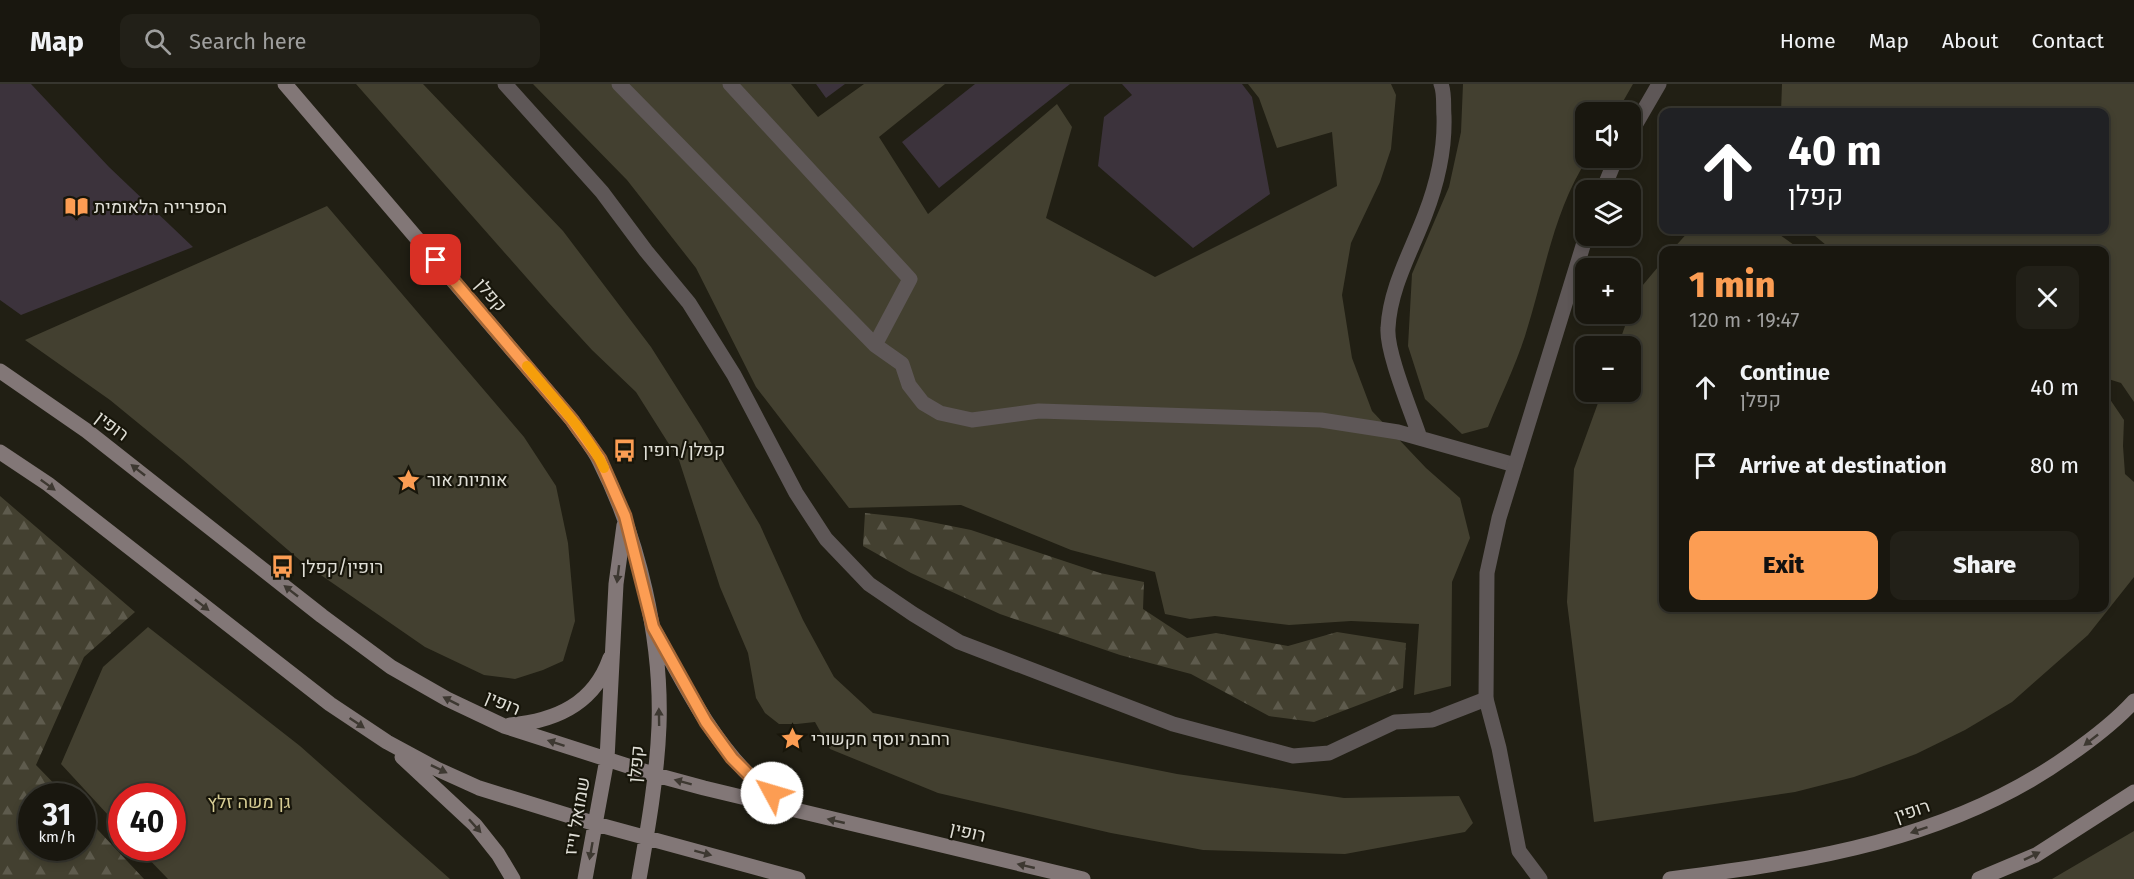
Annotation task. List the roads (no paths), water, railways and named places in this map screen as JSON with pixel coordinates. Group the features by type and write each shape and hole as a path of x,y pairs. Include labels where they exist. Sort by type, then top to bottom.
{"street":[{"name":"קפלן","path":"285,84 572,420 600,459 625,516 653,627 659,724 656,775 646,838"},
{"path":"505,84 602,192 689,303 734,375 796,493 826,539 869,584 913,614 959,642 1173,724 1293,756 1329,753 1395,722 1432,720 1486,699"},
{"path":"619,84 875,345 902,364 909,386 923,403 940,413 972,420 1039,411 1321,420 1398,432 1515,465"},
{"path":"730,84 910,279 875,345"},
{"path":"1420,438 1391,352 1387,331 1397,283 1426,213 1437,177 1444,140 1441,84"},
{"path":"1641,115 1659,84"},
{"path":"1540,879 1519,851 1499,748 1486,699 1487,573 1499,518 1583,246"},
{"name":"רופין","path":"0,371 87,431 322,616 391,667 447,699 504,726 656,775 801,813 1083,879"},
{"path":"0,452 48,484 330,704 387,742 437,769 479,788 596,824 798,879"},
{"name":"קפלן","path":"607,759 616,584 625,516"},
{"path":"653,627 706,722 728,752 758,784 801,813"},
{"path":"504,726 530,724 551,719 575,705 593,689 604,673 614,647"},
{"name":"רופין","path":"1670,879 1765,867 1827,855 1892,839 1952,818 2006,795 2046,771 2092,739 2134,700"},
{"path":"387,742 474,825 498,854 513,879"},
{"name":"שמואל וייז","path":"585,879 607,759"},
{"path":"1979,879 2036,855 2134,792"},
{"path":"639,879 646,838"}],"place":[{"name":"הספרייה הלאומית","path":"76,207"},
{"name":"קפלן/רופין","path":"625,450"},
{"name":"אותיות אור","path":"409,480"},
{"name":"רופין/קפלן","path":"283,567"},
{"name":"רחבת יוסף חקשורי","path":"793,739"}],"park label":[{"name":"גן משה זלץ","path":"249,802"}]}
